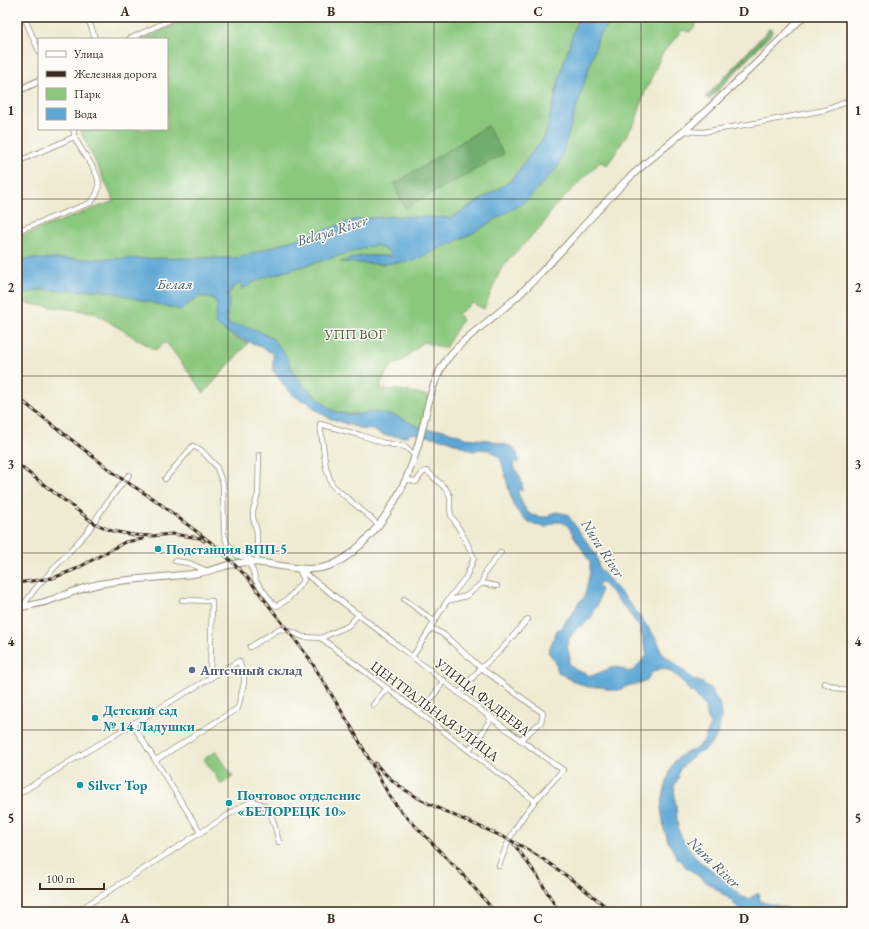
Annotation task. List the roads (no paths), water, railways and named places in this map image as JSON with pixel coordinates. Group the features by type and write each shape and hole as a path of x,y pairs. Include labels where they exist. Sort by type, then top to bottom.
{"street":[{"path":"24,17 38,49"},
{"path":"87,17 95,38"},
{"path":"131,38 177,17"},
{"path":"19,608 47,601 95,585 207,571 248,562 299,569 321,568 338,562 353,552 379,526 391,509 406,479 419,443 424,419 436,381 446,361 464,340 520,295 630,177 683,131 804,17"},
{"path":"17,91 38,81"},
{"path":"683,131 703,132 764,122 825,110 852,100"},
{"path":"17,231 90,203 96,197 99,186 98,178 74,137 73,130"},
{"path":"17,162 74,137"},
{"path":"379,526 332,485 326,468 320,424 384,443 406,447 415,456"},
{"path":"165,479 193,446 201,450 216,466 223,484 224,533 227,543 238,556 246,557 257,563"},
{"path":"257,563 257,532 253,518 253,511 258,494 259,455"},
{"path":"406,479 416,482 424,472 427,471 446,489 450,496 451,515 474,558 466,577 447,601 412,657"},
{"path":"19,608 88,531 128,475"},
{"path":"447,601 466,596 482,583 485,572 501,552"},
{"path":"175,561 189,562 207,571"},
{"path":"248,562 256,580 274,605 277,606 288,599 304,580 299,569"},
{"name":"УЛИЦА ФАДЕЕВА","path":"299,569 359,614 412,657 460,692 520,740 563,770 535,801 514,831 499,866"},
{"path":"482,583 497,586"},
{"path":"404,599 434,621"},
{"path":"182,600 212,602 210,679"},
{"path":"250,647 279,630 288,630 303,637 321,638 348,626 359,614"},
{"path":"460,692 481,668 499,652 528,619"},
{"path":"431,628 443,634 481,668 543,712 541,722 520,740"},
{"name":"ЦЕНТРАЛЬНАЯ УЛИЦА","path":"321,638 535,801"},
{"path":"17,795 239,661 244,676 244,683 238,708 156,760"},
{"path":"418,712 432,698 444,680"},
{"path":"824,683 842,690 852,690"},
{"path":"373,705 387,688"},
{"path":"468,750 482,733 492,717"},
{"path":"133,725 201,833"},
{"path":"76,912 228,815 252,802 259,803 269,810 279,842"}],"water":[{"name":"Белая","path":"578,17 614,17 599,35 558,167 526,201 471,234 413,261 383,264 340,262 361,256 393,256 388,251 375,245 263,278 242,289 242,282 236,285 226,295 230,296 227,314 228,324 249,327 273,339 286,356 294,373 304,386 335,412 353,415 371,412 396,416 419,427 431,430 440,429 460,435 464,438 489,440 513,447 518,455 518,463 514,461 513,463 522,483 522,491 518,488 518,493 526,510 532,515 539,517 550,517 550,514 556,512 567,514 596,555 599,568 629,602 658,641 662,654 694,680 701,682 710,688 720,705 721,719 719,730 713,743 701,752 698,752 679,770 679,777 674,786 678,829 683,840 698,860 721,877 741,896 748,899 759,893 760,901 781,906 792,912 742,912 727,897 686,867 677,858 668,841 664,829 661,807 670,771 675,760 684,753 694,750 704,741 710,726 705,707 680,678 662,668 651,673 648,679 642,683 627,686 619,690 610,690 601,687 587,687 558,672 555,661 548,652 557,630 563,627 564,623 574,611 578,603 584,598 590,572 590,562 568,526 562,522 555,522 546,527 534,525 518,512 513,505 500,458 489,450 480,449 473,451 447,440 412,433 405,437 383,435 372,430 362,429 329,418 306,401 296,397 287,389 273,371 273,354 229,333 215,324 217,305 214,299 200,296 180,310 103,290 38,290 17,296 17,261 27,259 238,258 354,220 390,216 451,218 509,182 545,136 561,72","holes":["600,581 615,596 639,626 647,655 635,669 629,672 618,667 611,668 591,676 576,670 569,663 570,658 567,645 570,637 578,627 585,624 593,615 593,611 598,604 601,590 598,586"]}],"railway":[{"path":"17,397 119,477 155,500 217,547 247,577 309,658 353,730 390,797 400,810 465,877 494,912"},
{"path":"17,464 94,523 112,531 134,535 152,536 172,534 200,538 204,541"},
{"path":"17,583 53,578 76,569 125,542 143,539"},
{"path":"375,763 389,778 406,791 425,802 506,838 537,855 570,878 613,912"},
{"path":"514,844 538,877 559,912"}],"place":[{"name":"Подстанция ВПП-5","path":"158,549"},
{"name":"Аптечный склад","path":"192,670"},
{"name":"Детский сад № 14 Ладушки","path":"95,718"},
{"name":"Silver Top","path":"80,785"},
{"name":"Почтовое отделение «БЕЛОРЕЦК 10»","path":"229,803"}],"water label":[{"name":"Belaya River","path":"332,230"},
{"name":"Nura River","path":"603,548"},
{"name":"Nura River","path":"714,862"}],"park label":[{"name":"УПП ВОГ","path":"355,334"}]}
